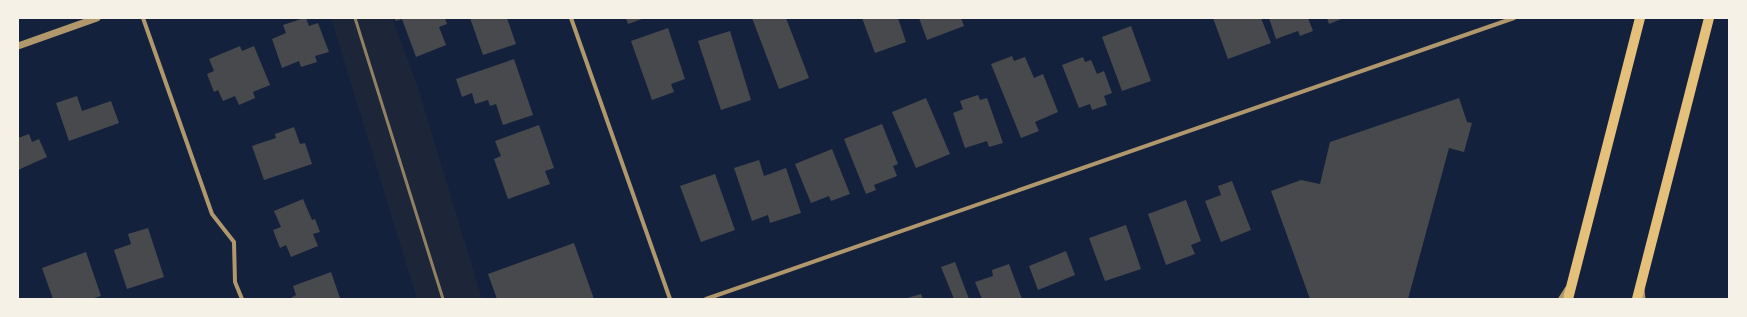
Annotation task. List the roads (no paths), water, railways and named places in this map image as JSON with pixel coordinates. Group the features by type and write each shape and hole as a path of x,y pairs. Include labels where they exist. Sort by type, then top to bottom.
{"main road":[{"path":"1568,299 1640,18"},
{"path":"1637,299 1709,18"}],"street":[{"path":"18,46 97,18"},
{"path":"143,18 212,214 234,242 235,282 242,299"},
{"path":"571,18 670,299"},
{"path":"706,299 1514,18"},
{"path":"1560,299 1574,278"}],"lane":[{"path":"1641,280 1644,299"}],"railway":[{"path":"355,18 443,299"}]}
